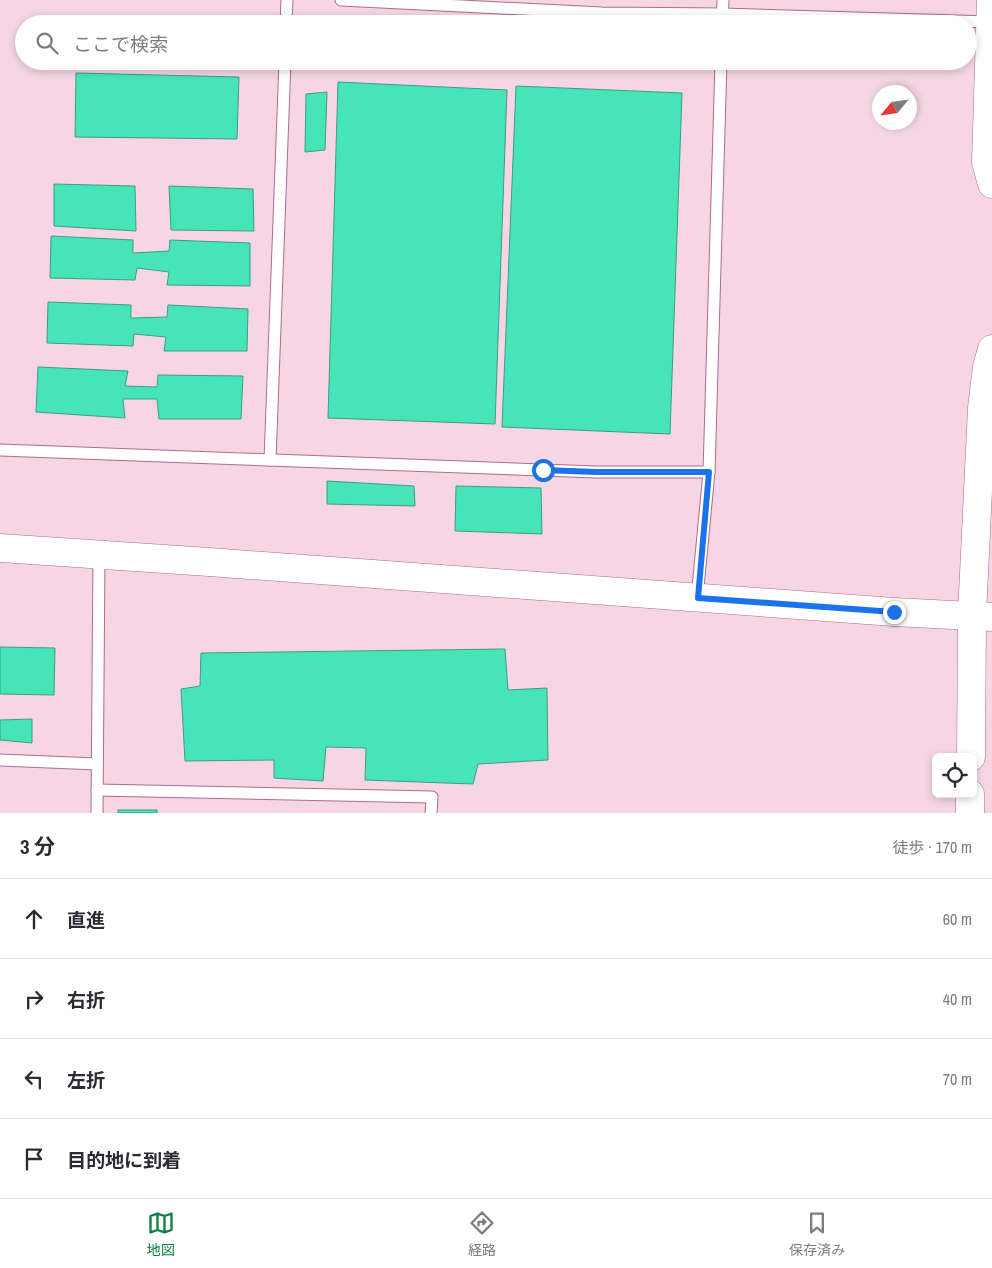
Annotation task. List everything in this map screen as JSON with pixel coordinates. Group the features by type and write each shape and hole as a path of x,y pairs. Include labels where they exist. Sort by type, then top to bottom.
{"street":[{"path":"991,11 986,162 992,184"},
{"path":"970,753 982,616 985,467 982,408 987,367 992,349"},
{"path":"0,548 894,612 982,616"},
{"path":"970,798 970,813"}],"lane":[{"path":"286,15 287,0"},
{"path":"341,0 642,15"},
{"path":"722,15 723,0"},
{"path":"856,15 991,11"},
{"path":"270,460 285,70"},
{"path":"698,598 709,472 721,70"},
{"path":"0,450 596,472 709,472"},
{"path":"97,813 99,555"},
{"path":"0,760 97,764"},
{"path":"97,790 432,797 431,813"}],"building":[{"path":"76,73 239,77 237,139 75,137"},
{"path":"338,82 507,90 495,424 328,418"},
{"path":"516,86 682,93 670,434 502,427"},
{"path":"327,92 325,150 305,152 306,94"},
{"path":"54,184 135,186 136,231 54,226"},
{"path":"169,186 253,189 254,231 171,230"},
{"path":"51,236 133,240 133,253 169,251 170,240 250,243 250,286 167,285 169,272 137,268 135,280 50,278"},
{"path":"48,302 131,305 131,318 167,317 168,305 248,309 247,351 164,351 166,337 134,334 133,346 47,343"},
{"path":"38,367 128,371 125,386 157,387 158,375 243,376 241,419 159,419 157,399 123,399 125,418 36,412"},
{"path":"327,481 414,486 415,506 327,504"},
{"path":"456,486 541,488 542,534 455,531"},
{"path":"0,647 55,648 54,695 0,694"},
{"path":"505,649 508,690 547,688 548,760 478,764 473,784 365,780 366,748 326,747 323,781 274,778 274,760 185,761 181,689 200,686 201,653"},
{"path":"32,719 32,743 0,740 0,720"},
{"path":"118,810 157,810 157,813 118,813"}],"route":[{"path":"543,470 709,472 698,598 894,612"}]}
